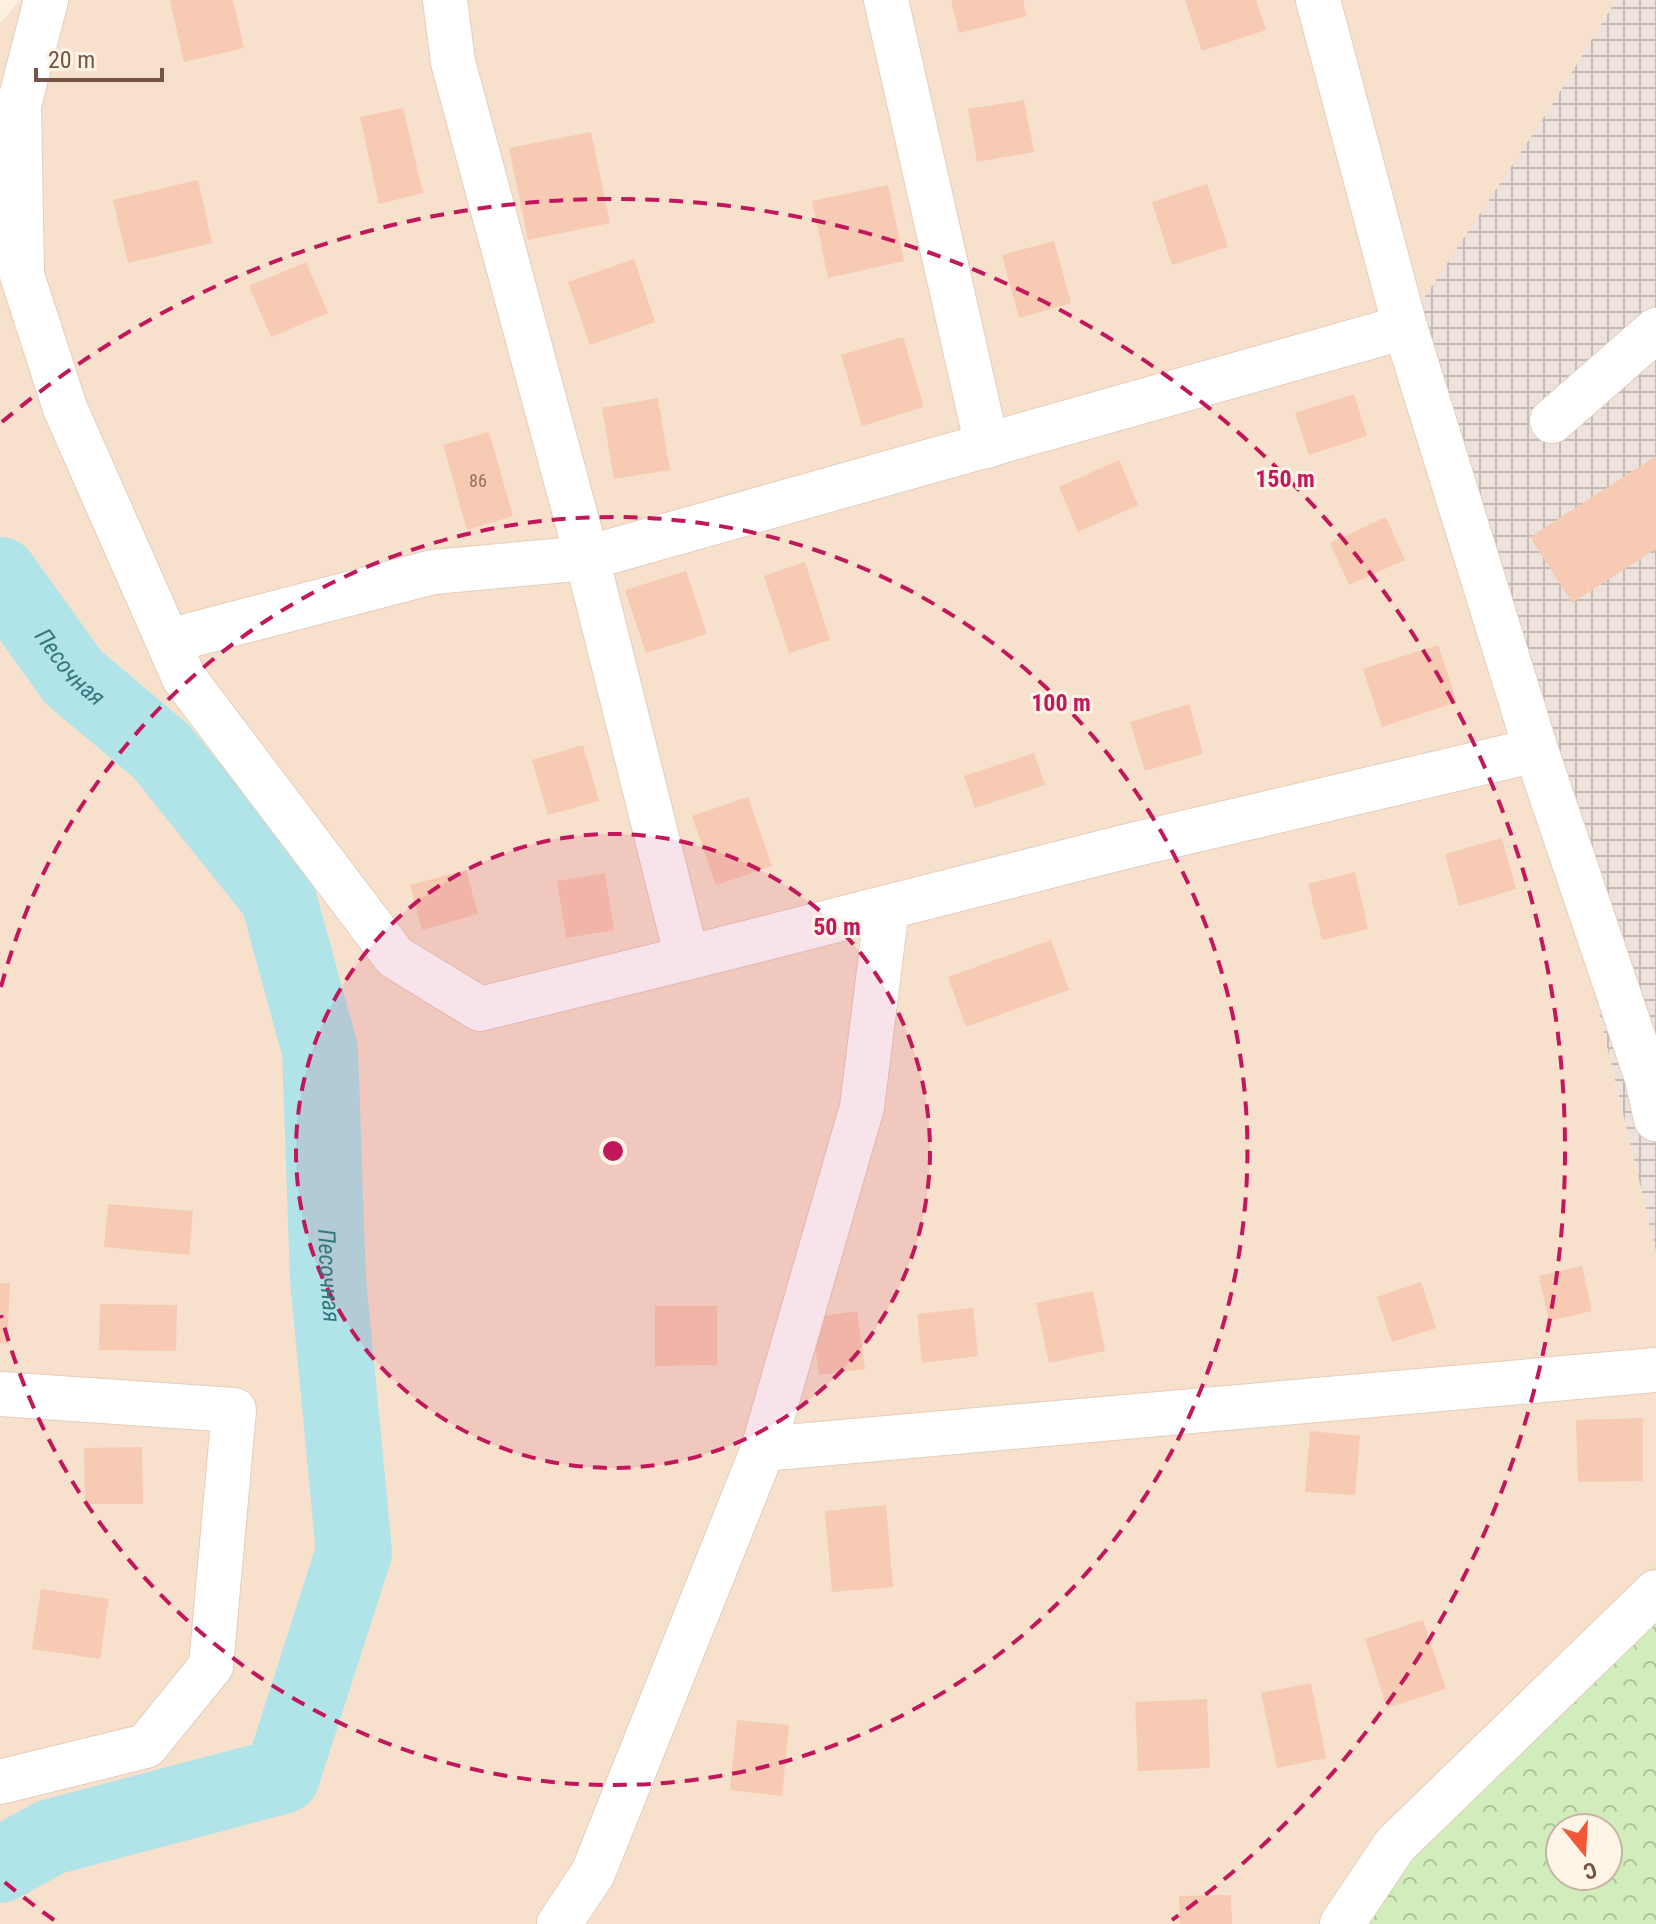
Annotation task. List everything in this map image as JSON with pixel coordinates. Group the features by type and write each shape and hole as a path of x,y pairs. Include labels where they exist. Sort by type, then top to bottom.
{"street":[{"path":"46,0 19,105 22,275 65,408 184,678 395,957 480,1009 1536,750"},
{"path":"445,0 453,62 587,558 687,958"},
{"path":"886,0 987,446"},
{"path":"1318,0 1405,327 1536,750 1647,1078 1656,1119"},
{"path":"168,641 433,572 587,558 1405,327"},
{"path":"1552,421 1656,330"},
{"path":"559,1924 593,1873 763,1449 862,1107 887,907"},
{"path":"763,1449 1656,1370"},
{"path":"0,1394 234,1410 211,1666 146,1746 0,1782"},
{"path":"1342,1924 1395,1845 1656,1592"}],"shaded area":[{"path":"20,0 1616,0 1548,111 1536,750 1656,1251 1656,1565 1400,1813 1358,1924 0,1924 0,23"},
{"path":"1616,0 1656,0 1656,1251 1536,750 1405,327 1548,111"}],"green space":[{"path":"1656,1565 1656,1924 1358,1924 1400,1813"}],"building":[{"path":"170,0 233,0 244,48 184,62"},
{"path":"951,0 1023,0 1027,16 959,33"},
{"path":"1185,0 1256,0 1266,30 1202,51"},
{"path":"1024,100 1034,152 977,162 968,109"},
{"path":"403,108 423,193 379,204 360,117"},
{"path":"591,132 610,223 528,240 509,148"},
{"path":"198,180 212,243 128,263 113,200"},
{"path":"1207,184 1228,247 1172,265 1152,202"},
{"path":"888,185 904,261 828,278 812,201"},
{"path":"1054,241 1071,303 1019,318 1002,255"},
{"path":"634,259 655,322 590,345 568,282"},
{"path":"306,262 328,313 271,337 249,286"},
{"path":"903,337 924,407 862,426 841,355"},
{"path":"1354,394 1367,436 1309,455 1295,413"},
{"path":"658,398 670,470 614,479 602,408"},
{"path":"489,432 513,516 467,530 443,445"},
{"path":"1656,456 1656,549 1572,603 1530,537"},
{"path":"1119,460 1138,505 1078,532 1059,487"},
{"path":"1386,517 1405,560 1349,585 1330,543"},
{"path":"805,562 830,640 789,653 764,576"},
{"path":"686,571 707,634 646,653 625,590"},
{"path":"1438,645 1457,702 1382,727 1363,669"},
{"path":"1189,704 1203,754 1145,771 1130,722"},
{"path":"583,745 599,801 548,815 532,760"},
{"path":"1034,753 1045,785 975,808 964,776"},
{"path":"748,797 772,866 716,885 692,816"},
{"path":"1502,838 1516,889 1459,906 1445,854"},
{"path":"466,870 478,914 422,930 410,885"},
{"path":"1355,872 1368,929 1322,940 1308,884"},
{"path":"605,873 614,930 566,938 557,881"},
{"path":"1051,940 1069,990 966,1027 948,977"},
{"path":"108,1204 193,1211 189,1255 104,1247"},
{"path":"1582,1266 1592,1311 1549,1321 1539,1276"},
{"path":"1421,1282 1436,1328 1392,1342 1377,1297"},
{"path":"0,1283 10,1283 7,1344 0,1343"},
{"path":"1093,1291 1105,1351 1049,1363 1036,1303"},
{"path":"100,1304 177,1305 176,1351 99,1350"},
{"path":"655,1306 717,1306 717,1365 655,1366"},
{"path":"973,1308 978,1356 922,1363 917,1314"},
{"path":"857,1311 865,1369 819,1375 811,1318"},
{"path":"1643,1418 1643,1481 1578,1482 1576,1420"},
{"path":"1310,1431 1360,1436 1355,1495 1305,1492"},
{"path":"142,1447 143,1504 85,1504 84,1448"},
{"path":"886,1505 893,1587 832,1592 825,1511"},
{"path":"41,1589 109,1599 100,1659 32,1649"},
{"path":"1423,1620 1446,1689 1387,1708 1365,1639"},
{"path":"1311,1683 1326,1758 1277,1768 1261,1693"},
{"path":"1207,1699 1210,1768 1138,1771 1135,1702"},
{"path":"737,1720 789,1725 782,1796 730,1790"},
{"path":"1231,1895 1232,1924 1180,1924 1179,1896"}],"waterway":[{"name":"Песочная","path":"0,575 73,677 161,751 278,897 320,1050 328,1279 354,1552 282,1776 51,1837 0,1865"}]}
